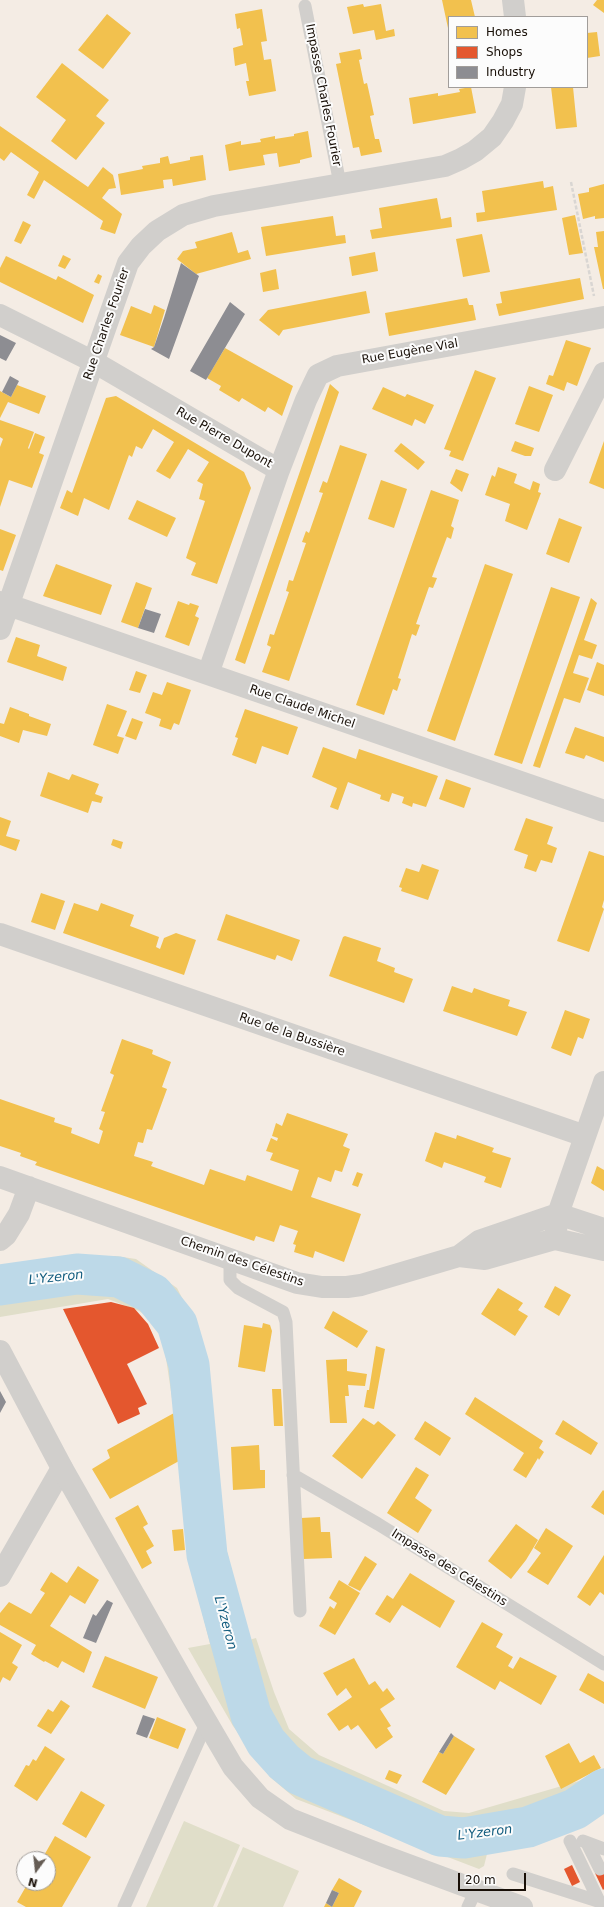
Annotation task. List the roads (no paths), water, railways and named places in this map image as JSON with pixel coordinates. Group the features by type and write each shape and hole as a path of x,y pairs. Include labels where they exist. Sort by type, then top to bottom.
{"street":[{"path":"513,0 515,16"},
{"name":"Rue Charles Fourier","path":"0,629 4,604 94,362 128,263 141,246 157,231 183,215 214,206 445,166 475,151 492,137 512,104 515,88"},
{"name":"Rue Pierre Dupont","path":"0,315 94,362 279,470 208,674"},
{"name":"Rue Eugène Vial","path":"279,470 306,400 318,375 337,366 601,317"},
{"path":"555,470 604,373"},
{"name":"Rue Claude Michel","path":"4,604 604,811"},
{"name":"Rue de la Bussière","path":"0,934 585,1136"},
{"path":"604,1082 558,1214 555,1239 604,1250"},
{"name":"Chemin des Célestins","path":"0,1177 297,1283 334,1288 361,1285 460,1256 479,1241 558,1214"},
{"path":"0,1240 6,1235 19,1214 28,1187"},
{"path":"558,1214 604,1229"},
{"name":"Chemin des Célestins","path":"460,1256 485,1259 555,1239"},
{"path":"0,1351 62,1468 207,1722 233,1766 260,1798 290,1819 384,1856 472,1899 522,1907"},
{"path":"0,1576 62,1468"}],"lane":[{"name":"Impasse Charles Fourier","path":"305,6 340,184"},
{"path":"230,1259 230,1280 238,1288 282,1312 286,1322 300,1611"},
{"name":"Impasse des Célestins","path":"293,1475 378,1524 604,1664"},
{"path":"124,1907 207,1722"},
{"path":"578,1841 604,1849"},
{"path":"578,1841 600,1869"},
{"path":"578,1841 601,1902"},
{"path":"514,1874 601,1902"}],"waterway":[{"name":"L'Yzeron","path":"0,1285 77,1274 119,1277 153,1294 177,1324 189,1365 207,1555 251,1715 266,1742 284,1762 300,1775 440,1836 464,1838 528,1827 575,1809 604,1789"}]}
